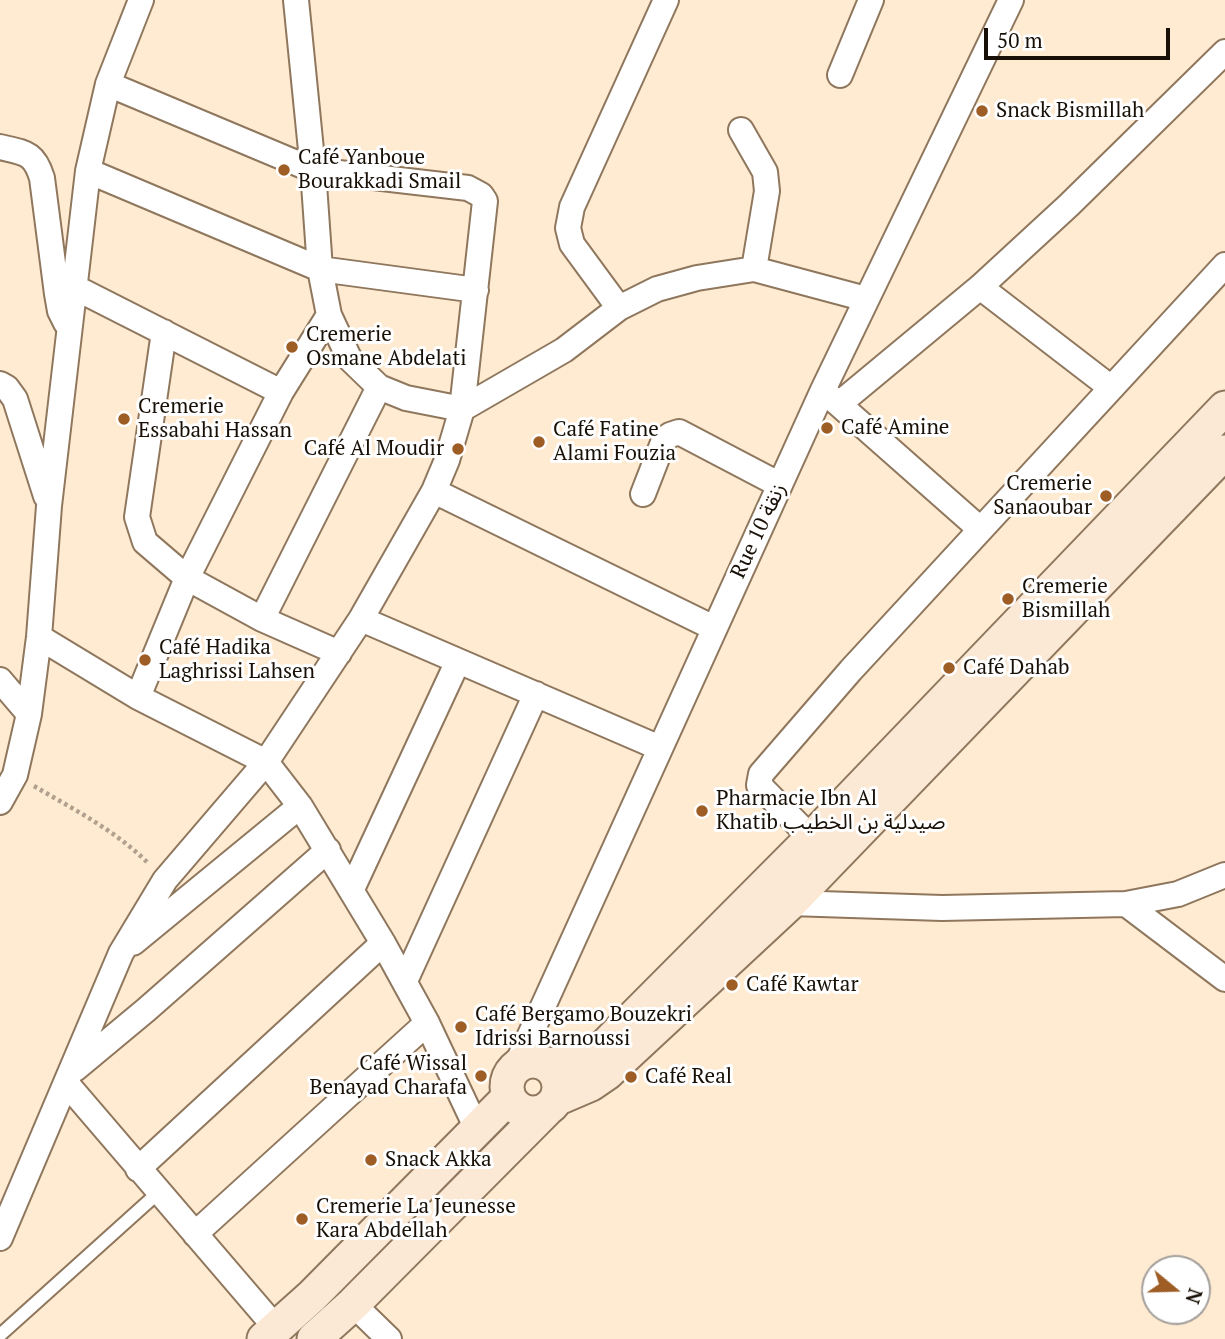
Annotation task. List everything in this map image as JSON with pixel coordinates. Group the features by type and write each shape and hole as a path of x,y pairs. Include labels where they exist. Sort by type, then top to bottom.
{"main road":[{"path":"512,1082 520,1110 528,1113 551,1105 591,1084 607,1073 790,903 822,849 1225,408"},
{"path":"270,1334 312,1296 477,1129 512,1082 533,1060 549,1065 596,1055 822,849 1225,452"},
{"path":"314,1339 353,1304 551,1105 559,1082 555,1071 549,1065"}],"street":[{"path":"0,802 15,775 29,714 39,637 49,506 88,172 108,84 141,0"},
{"path":"296,0 320,269 329,315 349,358 379,387 406,398 462,409 564,350 619,308 667,286 697,278 754,269 866,299"},
{"path":"619,308 572,244 568,228 572,207 666,0"},
{"path":"840,75 871,0"},
{"name":"Rue 10 زنقة","path":"512,1082 714,628 780,485 831,397 866,299 1011,0"},
{"path":"981,529 831,397 980,287 1069,205 1225,52"},
{"path":"0,1238 121,953 164,880 267,762 361,619 433,491 447,460 462,409 485,201 481,195 468,188 313,170 108,84"},
{"path":"741,130 765,172 767,191 754,269"},
{"path":"0,147 26,153 38,164 60,312 69,329"},
{"path":"88,172 320,269 476,290"},
{"path":"822,849 759,785 761,774 851,670 1225,265"},
{"path":"74,287 282,392"},
{"path":"980,287 1110,387"},
{"path":"138,697 187,578 282,392 329,315"},
{"path":"164,332 137,517 145,542 187,578 262,619 339,653"},
{"path":"0,384 15,398 49,506"},
{"path":"262,619 379,387"},
{"path":"643,494 664,440 679,432 780,485"},
{"path":"433,491 714,628"},
{"path":"361,619 660,748"},
{"path":"39,637 138,697 267,762 328,850 405,981 477,1129"},
{"path":"352,889 458,660"},
{"path":"0,680 29,714"},
{"path":"405,981 536,694"},
{"path":"121,953 300,806"},
{"path":"70,1078 328,850"},
{"path":"790,903 942,908 1126,904 1178,894 1225,875"},
{"path":"1126,904 1225,979"},
{"path":"138,1169 383,943"},
{"path":"195,1234 427,1023"},
{"path":"70,1078 138,1169 195,1234 270,1334"},
{"path":"353,1304 389,1339"}],"lane":[{"path":"0,1335 159,1192"}],"path":[{"path":"15,775 79,812 137,852 164,880"}],"place":[{"name":"Snack Bismillah","path":"982,111"},
{"name":"Café Yanboue Bourakkadi Smail","path":"284,170"},
{"name":"Cremerie Osmane Abdelati","path":"292,347"},
{"name":"Cremerie Essabahi Hassan","path":"124,419"},
{"name":"Café Amine","path":"827,428"},
{"name":"Café Fatine Alami Fouzia","path":"539,442"},
{"name":"Café Al Moudir","path":"458,449"},
{"name":"Cremerie Sanaoubar","path":"1106,496"},
{"name":"Cremerie Bismillah","path":"1008,599"},
{"name":"Café Hadika Laghrissi Lahsen","path":"145,660"},
{"name":"Café Dahab","path":"949,668"},
{"name":"Pharmacie Ibn Al Khatib صيدلية بن الخطيب","path":"702,811"},
{"name":"Café Kawtar","path":"732,985"},
{"name":"Café Bergamo Bouzekri Idrissi Barnoussi","path":"461,1027"},
{"name":"Café Wissal Benayad Charafa","path":"481,1076"},
{"name":"Café Real","path":"631,1077"},
{"name":"Snack Akka","path":"371,1160"},
{"name":"Cremerie La Jeunesse Kara Abdellah","path":"302,1219"}]}
